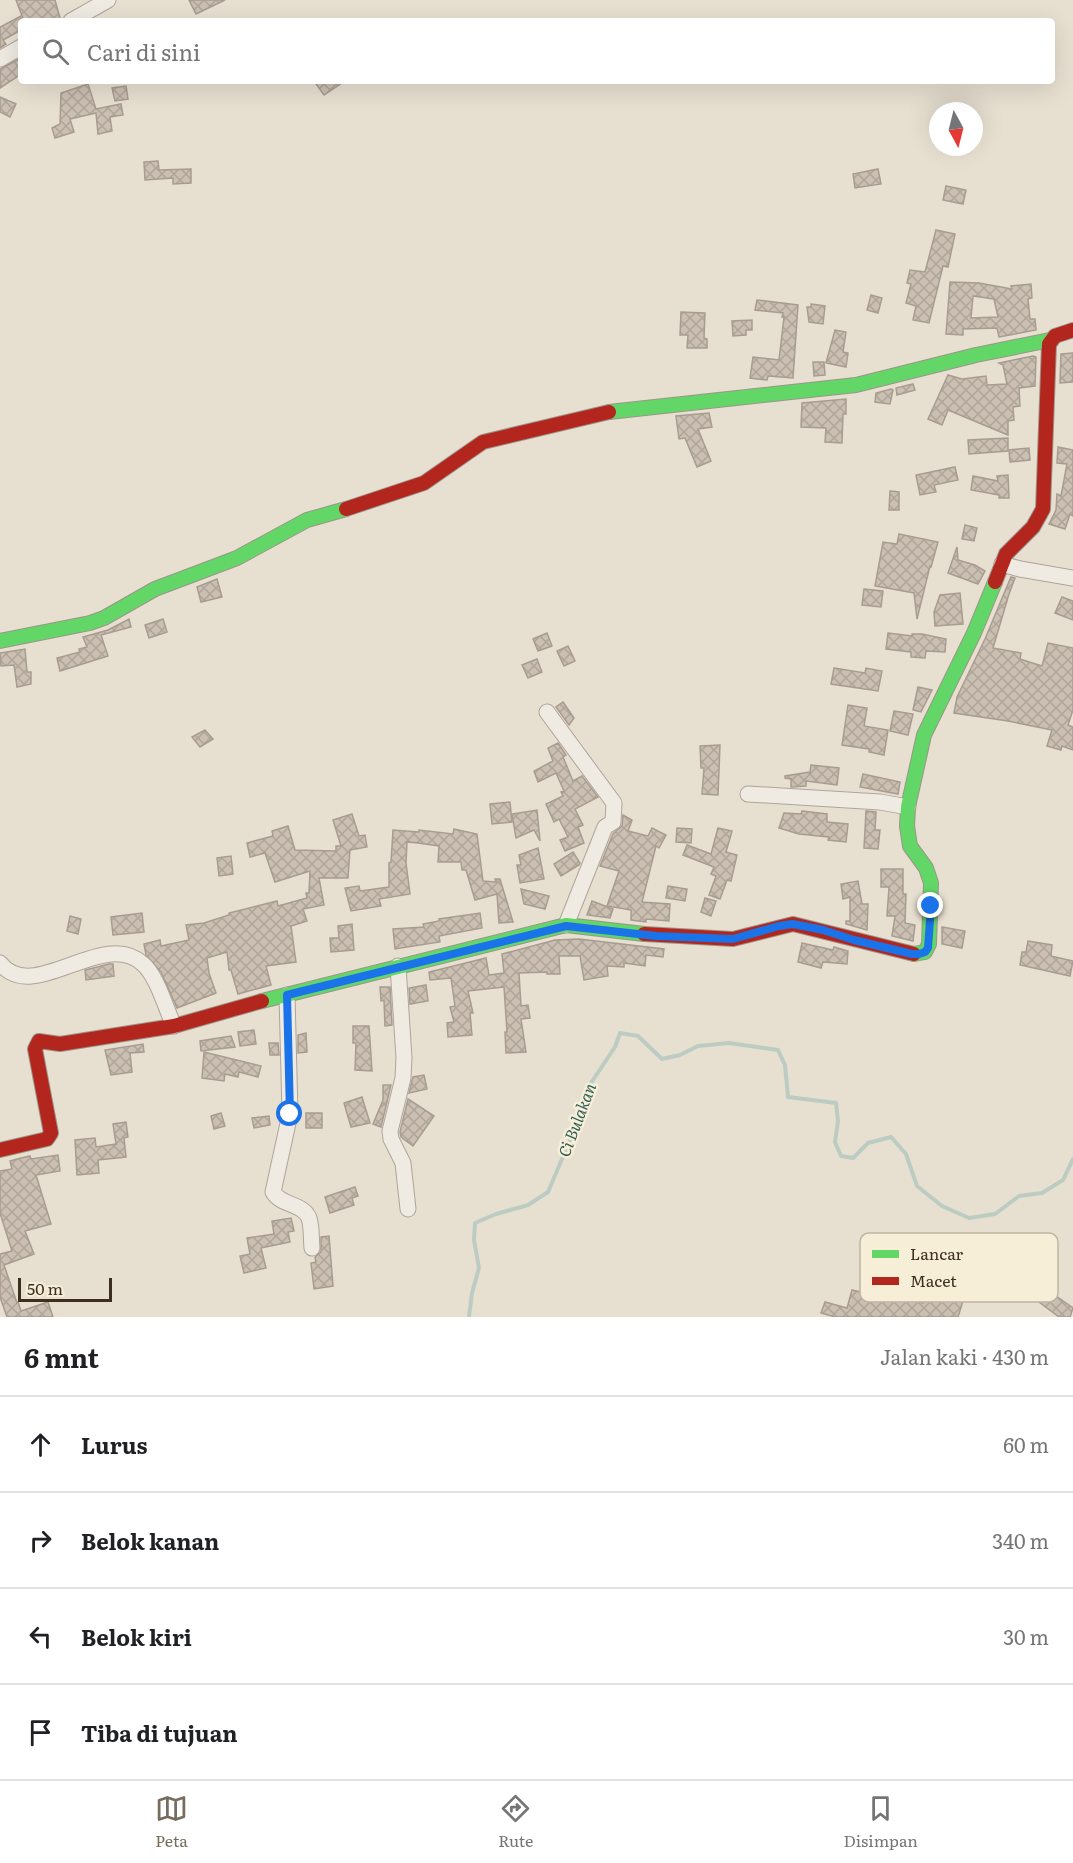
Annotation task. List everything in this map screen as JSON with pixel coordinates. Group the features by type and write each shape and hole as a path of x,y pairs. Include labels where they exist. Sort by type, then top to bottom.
{"street":[{"path":"76,18 108,0"},
{"path":"0,58 18,49"},
{"path":"0,641 90,624 155,589 237,558 307,520 359,506 424,483 483,442 620,409 856,385 1050,340 1058,334 1073,330"},
{"path":"0,1150 47,1139 51,1133 35,1049 39,1041 60,1044 174,1026 233,1008 566,926 645,935 733,939 793,924 823,930 887,949 919,954 925,952 929,944 931,883 926,868 910,846 907,826 908,807 924,735 942,694 974,633 1006,554 1033,527 1043,509 1050,340"},
{"path":"1002,564 1073,578"},
{"path":"547,712 614,803 613,822 605,827 566,926"},
{"path":"748,794 880,802 908,807"},
{"path":"0,963 12,974 27,977 109,955 136,958 151,973 174,1026"},
{"path":"398,966 404,1058 403,1078 390,1131 391,1139 403,1163 408,1209"},
{"path":"287,995 290,1114 273,1192 280,1200 305,1212 309,1220 312,1248"}],"building":[{"path":"16,0 55,0 60,18 23,18"},
{"path":"189,0 225,0 196,14"},
{"path":"21,16 18,18 18,32 3,40 6,44 0,48 0,27"},
{"path":"18,60 18,76 0,88 0,69"},
{"path":"88,84 96,109 121,104 123,115 110,117 112,131 98,134 96,113 70,119 74,132 55,138 52,128 60,124 61,93"},
{"path":"316,84 340,84 324,95"},
{"path":"126,86 128,99 115,101 112,88"},
{"path":"0,97 16,104 10,117 0,112"},
{"path":"158,161 159,170 191,169 191,183 173,184 173,178 145,180 144,162"},
{"path":"878,169 881,184 855,188 853,174"},
{"path":"946,186 966,190 963,204 943,200"},
{"path":"936,230 955,234 948,267 943,266 929,323 913,320 916,306 906,303 911,284 907,283 910,270 925,272"},
{"path":"950,282 979,283 1012,289 1011,286 1031,284 1032,298 1028,299 1030,319 1035,319 1036,330 999,337 997,328 963,329 963,335 946,334","holes":["973,296 994,299 998,317 971,318"]},
{"path":"871,295 882,298 878,313 867,310"},
{"path":"757,300 798,305 793,378 768,376 767,380 750,378 753,357 779,360 784,317 782,317 783,313 755,310"},
{"path":"811,304 825,306 823,324 809,322 807,307 811,307"},
{"path":"681,312 705,313 704,338 707,339 707,348 687,348 688,335 680,335"},
{"path":"752,320 752,330 746,330 746,335 733,336 732,321"},
{"path":"835,330 846,332 843,352 848,353 846,367 826,363"},
{"path":"1073,353 1073,382 1060,383 1061,354"},
{"path":"1036,357 1035,386 1019,388 1020,406 1013,407 1014,420 1008,421 1008,435 948,410 942,425 928,419 948,375 962,379 986,376 987,385 1007,384 1003,365 999,363"},
{"path":"813,362 824,362 825,375 814,376"},
{"path":"913,384 915,390 897,395 896,388"},
{"path":"893,390 890,404 875,402 876,393"},
{"path":"846,399 842,443 825,442 826,428 801,427 802,403"},
{"path":"709,413 712,427 698,429 711,461 697,467 685,438 679,439 676,416"},
{"path":"1008,438 1008,451 969,454 968,440"},
{"path":"1058,447 1073,450 1073,516 1070,514 1065,529 1049,524 1056,510 1057,494 1061,496 1067,464 1057,463"},
{"path":"1029,448 1030,460 1010,462 1009,450"},
{"path":"955,467 958,480 934,485 936,492 920,495 916,475"},
{"path":"1008,475 1009,498 999,498 999,495 971,490 973,476 998,481 997,476"},
{"path":"890,491 899,492 899,510 889,510"},
{"path":"965,525 977,528 974,541 962,539"},
{"path":"899,534 938,542 917,619 914,593 875,586 883,542 897,544"},
{"path":"957,547 958,560 985,571 978,584 948,573"},
{"path":"1011,577 1015,578 993,648 1021,653 1020,659 1042,666 1048,643 1073,648 1073,710 1068,725 1073,727 1073,750 1062,746 1061,750 1047,746 1052,730 954,713 957,697"},
{"path":"217,579 222,597 201,602 197,587"},
{"path":"864,589 883,591 881,607 862,605"},
{"path":"960,593 963,624 935,626 934,612 940,595"},
{"path":"1062,597 1073,601 1073,620 1055,613"},
{"path":"129,619 131,627 101,635 108,656 60,671 57,658 80,652 79,649 87,647 83,637 108,630"},
{"path":"163,619 167,632 149,638 145,625"},
{"path":"547,633 552,646 538,651 533,639"},
{"path":"888,633 912,636 912,634 922,634 946,639 945,652 926,651 925,658 911,657 911,652 886,649"},
{"path":"568,646 575,661 564,666 557,651"},
{"path":"25,649 27,672 31,672 31,684 17,687 14,665 1,666 0,653"},
{"path":"537,659 542,672 528,678 522,665"},
{"path":"834,668 865,673 866,668 882,671 878,691 831,684"},
{"path":"918,687 932,690 921,712 913,710"},
{"path":"563,702 574,718 569,725 556,707"},
{"path":"848,705 867,708 864,726 888,730 884,755 869,752 869,749 842,745"},
{"path":"894,711 913,714 908,735 890,731"},
{"path":"205,730 213,739 200,747 192,737"},
{"path":"558,743 566,755 563,757 573,781 582,776 598,797 575,809 583,825 578,827 584,843 565,851 560,840 568,837 559,819 554,822 546,804 563,796 561,792 564,791 556,773 538,782 534,771 553,761 548,748"},
{"path":"720,745 718,795 702,794 704,768 701,768 700,746"},
{"path":"811,765 839,768 837,785 806,781 806,786 791,787 791,779 785,776 810,772"},
{"path":"863,774 900,782 898,794 860,787"},
{"path":"510,802 512,822 492,824 490,804"},
{"path":"537,810 540,841 534,830 516,838 512,814"},
{"path":"802,811 827,814 827,822 848,824 846,842 779,828 784,813 801,814"},
{"path":"866,811 876,812 875,830 880,830 878,849 864,848"},
{"path":"352,814 359,836 365,835 367,847 350,850 348,878 319,878 324,905 303,909 307,921 291,926 296,962 266,966 271,985 238,994 231,970 229,970 227,952 207,958 216,993 177,1008 161,972 146,955 144,944 160,940 161,946 189,940 186,925 204,923 229,915 229,913 277,901 278,906 307,898 310,871 275,882 265,853 250,857 247,843 273,836 272,831 288,826 295,850 336,851 336,846 341,846 333,820"},
{"path":"623,815 632,820 628,831 648,836 652,828 666,835 659,848 656,846 642,902 670,904 669,921 631,920 631,910 607,906 619,871 600,866 613,834 622,826"},
{"path":"677,828 692,829 691,843 676,842"},
{"path":"718,828 732,831 726,852 737,855 731,881 727,880 720,899 709,895 716,876 711,874 714,867 683,855 687,845 711,854"},
{"path":"454,829 477,834 483,881 496,882 495,879 500,879 513,922 499,923 497,894 475,900 466,870 462,870 461,862 438,862 439,846 407,842 406,863 410,894 379,899 381,906 351,911 345,888 359,886 360,891 389,887 393,830 453,834"},
{"path":"538,848 544,879 520,883 517,865 521,865 519,855"},
{"path":"573,852 579,865 561,876 554,864"},
{"path":"231,856 233,874 219,876 217,858"},
{"path":"881,869 903,869 903,894 906,894 905,923 915,925 913,941 892,936 895,916 887,916 889,887 881,887"},
{"path":"858,881 862,904 868,904 867,930 846,924 846,921 850,921 850,897 843,899 841,884"},
{"path":"668,886 687,889 685,901 666,898"},
{"path":"521,889 549,896 545,909 524,904"},
{"path":"705,898 716,901 711,916 701,912"},
{"path":"592,901 613,909 610,918 587,915"},
{"path":"142,913 144,932 113,935 111,917"},
{"path":"480,913 482,928 439,936 440,942 395,949 393,929 424,927 423,924 439,921 439,919"},
{"path":"70,916 81,919 78,934 67,931"},
{"path":"352,924 354,950 331,952 330,938 339,938 338,926"},
{"path":"942,927 965,931 962,948 942,944"},
{"path":"579,939 664,949 663,957 646,955 645,966 624,963 624,967 607,966 608,976 584,980 580,956 559,956 560,974 519,973 521,1006 528,1005 530,1018 521,1019 526,1052 506,1053 504,987 468,991 473,1013 470,1013 472,1035 448,1037 447,1023 454,1022 450,1007 455,1006 451,978 430,980 429,972 486,958 489,975 504,973 502,954 555,940"},
{"path":"1028,941 1052,945 1051,956 1073,961 1070,976 1020,965 1022,952 1026,952"},
{"path":"802,943 848,951 847,964 823,962 821,968 798,962"},
{"path":"113,964 114,976 86,980 85,970"},
{"path":"426,985 428,1001 410,1004 409,988"},
{"path":"380,987 390,987 392,1025 385,1026 384,1000 381,1001"},
{"path":"353,1026 369,1026 372,1071 355,1070 356,1043 353,1043"},
{"path":"254,1030 256,1044 240,1046 238,1032"},
{"path":"306,1033 307,1052 298,1053 298,1035"},
{"path":"231,1036 235,1047 201,1051 200,1041"},
{"path":"269,1043 278,1043 279,1055 270,1055"},
{"path":"143,1044 144,1052 130,1053 132,1072 111,1075 105,1050"},
{"path":"204,1052 261,1066 258,1077 239,1072 238,1077 225,1074 224,1081 202,1078"},
{"path":"424,1075 427,1089 409,1093 413,1077"},
{"path":"383,1085 391,1085 381,1127 373,1124 383,1100"},
{"path":"362,1097 370,1123 351,1127 344,1103"},
{"path":"408,1099 434,1116 413,1146 401,1137 400,1132"},
{"path":"221,1113 225,1126 214,1129 211,1116"},
{"path":"306,1113 322,1113 322,1128 306,1128"},
{"path":"269,1116 270,1125 254,1128 252,1118"},
{"path":"126,1122 128,1137 124,1138 126,1157 98,1160 99,1173 77,1175 75,1140 95,1138 96,1147 116,1144 113,1124"},
{"path":"58,1155 60,1171 36,1175 51,1224 25,1231 34,1254 4,1265 21,1311 48,1302 53,1317 7,1317 0,1297 0,1254 12,1251 0,1213 0,1171 12,1169 10,1161 17,1159"},
{"path":"355,1187 358,1196 352,1198 354,1205 330,1213 325,1197"},
{"path":"291,1218 294,1231 288,1232 290,1242 261,1248 266,1268 244,1273 240,1256 250,1254 247,1238 274,1234 272,1221"},
{"path":"329,1236 333,1286 314,1289 311,1263 316,1262 315,1257 321,1252 321,1237"},
{"path":"852,1290 860,1292 860,1302 963,1302 958,1317 835,1317 821,1313 825,1302 847,1308"},
{"path":"1058,1297 1073,1308 1070,1317 1059,1317 1039,1302 1058,1302"}],"waterway":[{"name":"Ci Bulakan","path":"469,1317 472,1293 479,1268 474,1240 475,1223 528,1205 548,1192 576,1126 587,1089 615,1047 620,1033 638,1036 662,1059 680,1055 698,1046 729,1043 778,1050 785,1065 788,1097 836,1103 838,1121 835,1142 841,1156 853,1158 868,1143 891,1137 906,1154 917,1186 942,1206 969,1218 995,1214 1019,1196 1042,1193 1063,1180 1073,1159"}],"traffic: fast":[{"path":"609,412 856,385 976,355 1050,340"},
{"path":"0,641 90,623 104,618 155,589 237,558 307,520 346,509"},
{"path":"914,954 925,952 929,944 931,883 926,868 910,846 907,826 908,807 924,735 974,633 995,582"},
{"path":"262,1001 566,925 644,934"}],"traffic: jam":[{"path":"995,582 1006,554 1033,527 1043,509 1049,344 1055,336 1073,330"},
{"path":"346,509 424,483 483,442 609,412"},
{"path":"644,934 733,939 793,924 914,954"},
{"path":"0,1150 47,1139 51,1133 35,1049 39,1041 60,1044 174,1026 262,1001"}],"route":[{"path":"290,1114 287,995 566,926 656,936 739,939 779,926 793,924 823,930 887,949 919,954 928,948 931,906"}]}
